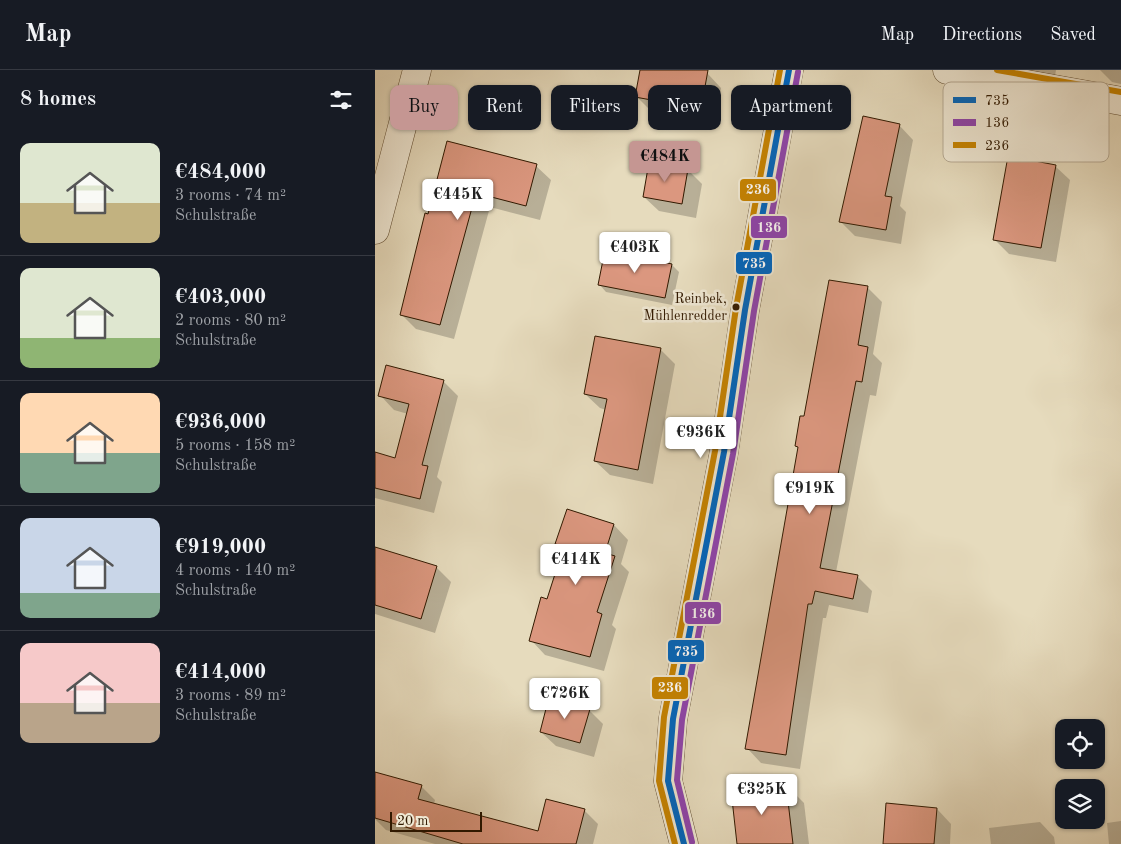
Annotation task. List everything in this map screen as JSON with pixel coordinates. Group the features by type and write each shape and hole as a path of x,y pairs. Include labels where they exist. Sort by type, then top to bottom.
{"street":[{"path":"375,230 417,70"},
{"path":"684,844 669,781 673,719 723,452 745,310 789,70"},
{"path":"947,70 1014,82"}],"building":[{"path":"640,70 708,70 705,85 648,85 648,99 638,98 637,85"},
{"path":"863,116 900,124 885,196 892,197 886,230 839,222"},
{"path":"447,141 537,164 526,206 476,193 440,325 400,315 425,213 428,214"},
{"path":"649,162 688,169 682,204 643,197"},
{"path":"1007,162 1040,162 1056,165 1041,248 993,240"},
{"path":"605,250 672,264 665,298 598,285"},
{"path":"829,280 868,286 858,345 868,347 862,382 856,381 820,568 858,575 853,599 815,591 812,604 808,604 786,755 745,749 798,447 795,446 800,416 804,416"},
{"path":"595,336 661,348 638,470 594,461 607,399 584,394"},
{"path":"386,365 444,380 422,465 428,466 420,499 375,488 375,452 395,458 409,404 378,396"},
{"path":"567,509 614,524 605,553 615,556 597,612 602,614 590,657 529,641 541,597 547,599 564,546 555,544"},
{"path":"375,547 437,566 421,619 375,605"},
{"path":"549,697 590,709 580,743 540,732"},
{"path":"375,772 422,785 418,799 538,831 546,799 585,809 576,844 463,844 375,818"},
{"path":"786,784 793,844 737,844 731,790"},
{"path":"886,803 937,808 934,844 883,844"}],"transit line":[{"name":"236","path":"675,844 659,781 664,717 715,451 736,308 780,70"},
{"name":"735","path":"684,844 668,781 673,719 724,452 745,310 789,70"},
{"name":"236","path":"997,70 1065,82"},
{"name":"136","path":"692,842 677,780 682,720 733,454 754,311 798,72"},
{"name":"236","path":"1109,90 1121,92"}],"place":[{"name":"Reinbek, Mühlenredder","path":"736,307"}]}
